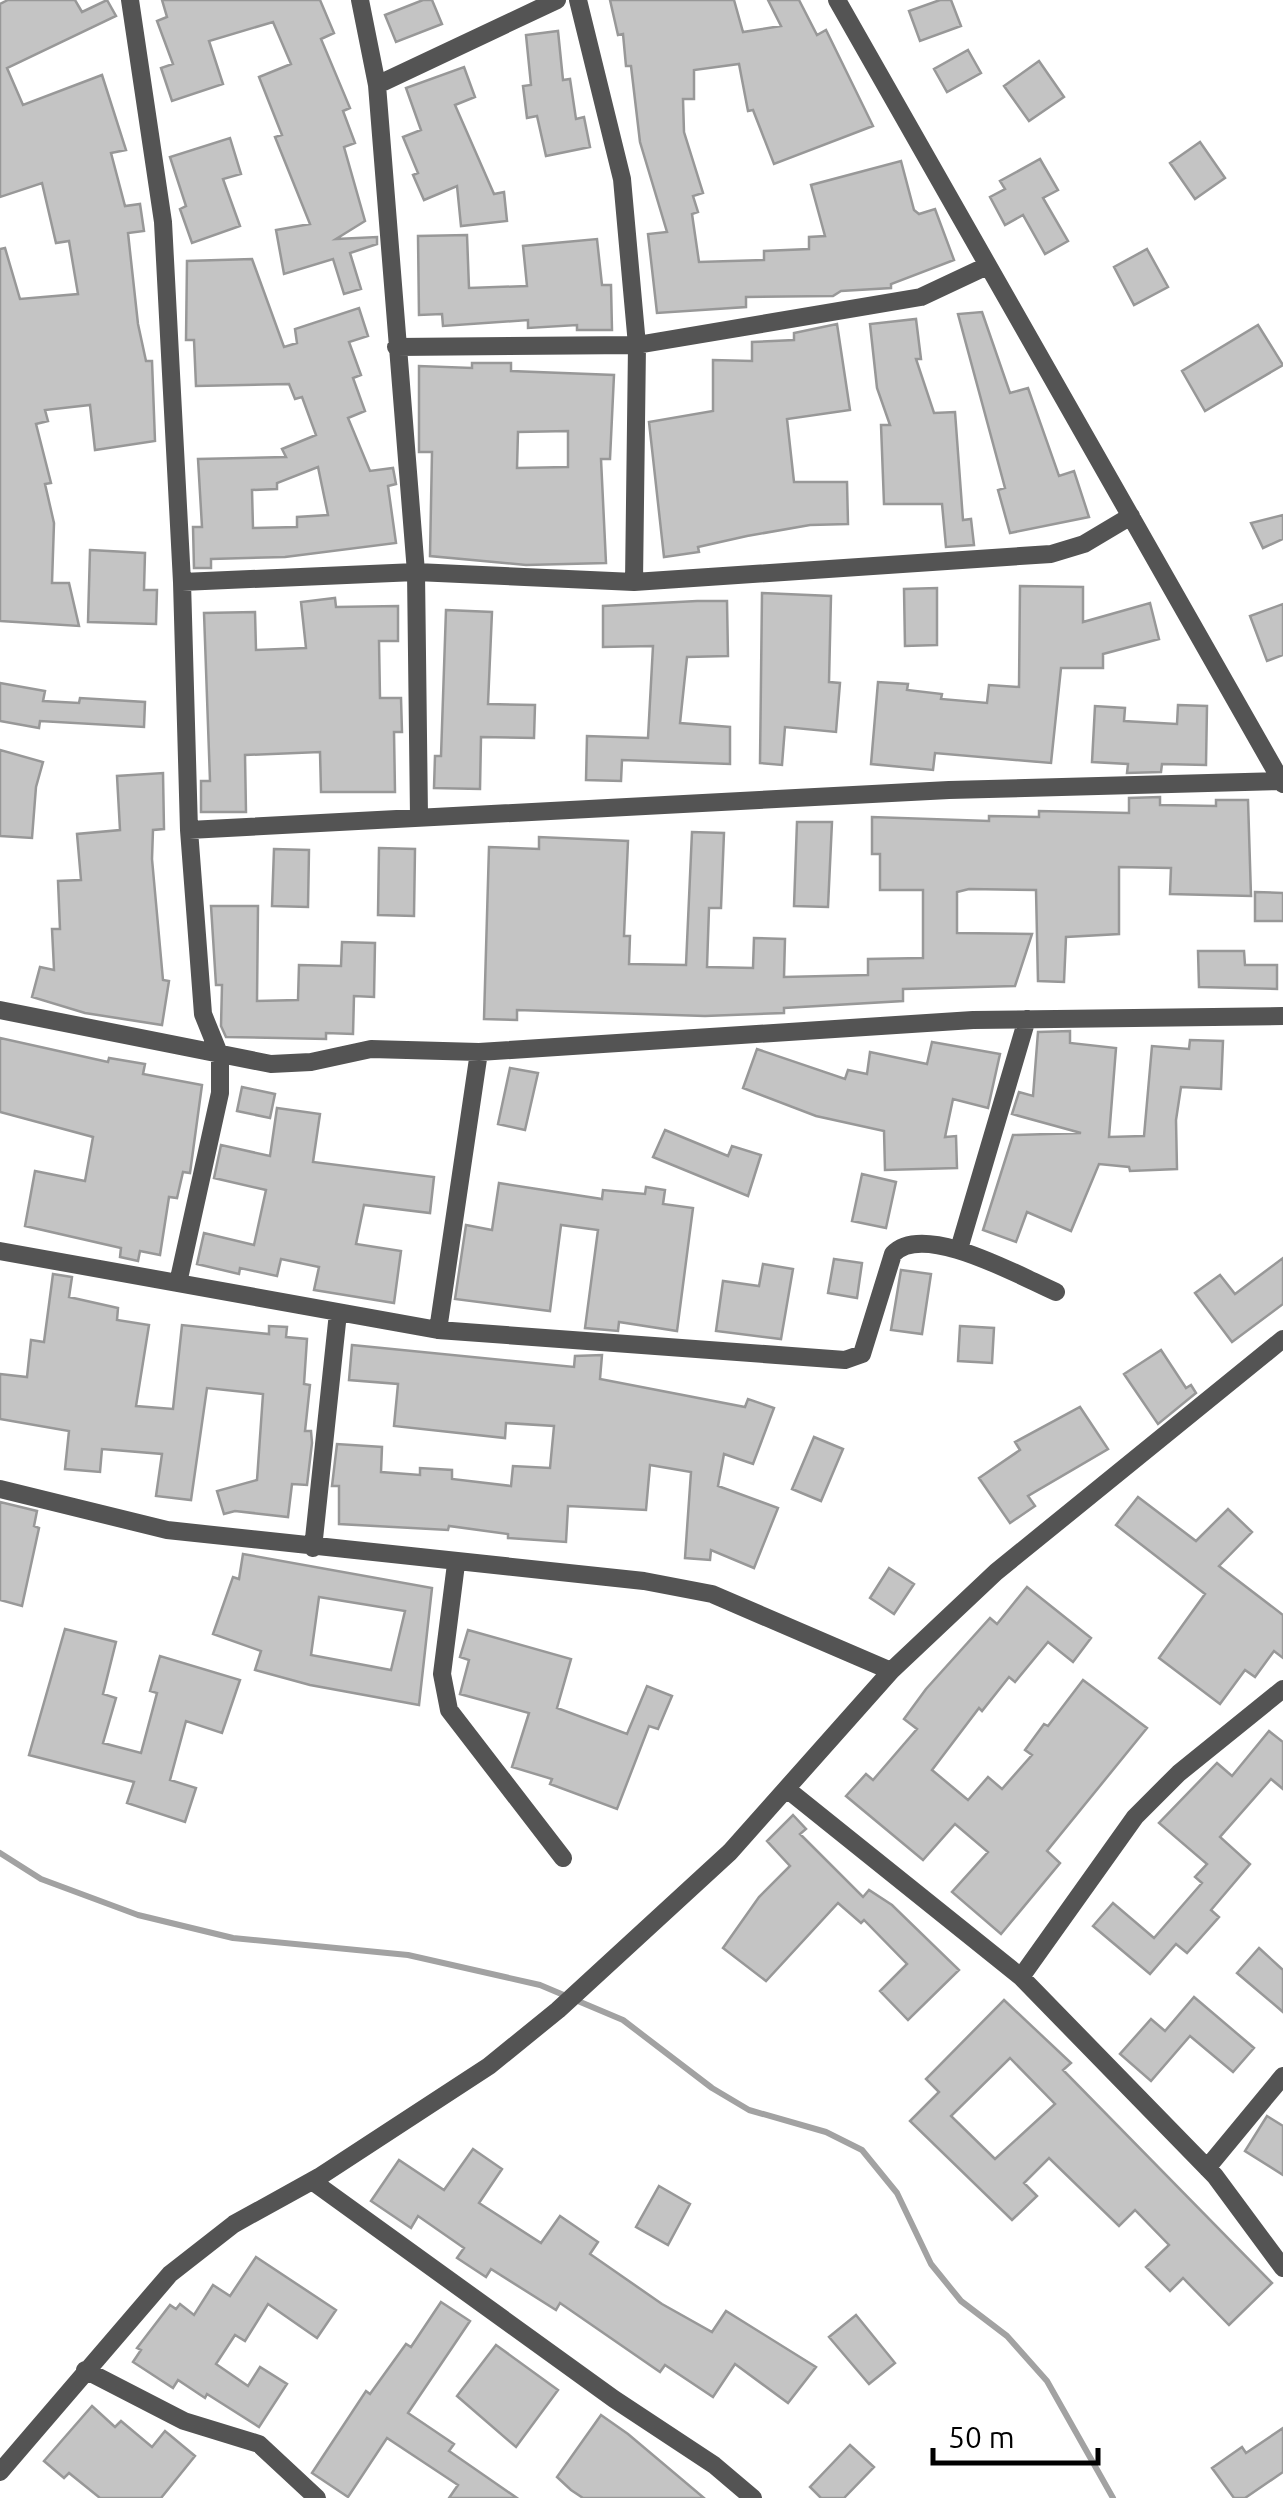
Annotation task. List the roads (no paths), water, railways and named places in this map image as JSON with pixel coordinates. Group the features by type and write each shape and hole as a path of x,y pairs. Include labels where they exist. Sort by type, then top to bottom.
{"street":[{"path":"130,0 163,222 182,582 188,830 203,1014 220,1056 220,1093 178,1283"},
{"path":"360,0 377,84 416,572 419,817"},
{"path":"377,84 557,0"},
{"path":"578,0 622,179 637,345 634,582"},
{"path":"188,830 949,790 1282,782 837,0"},
{"path":"396,347 637,345 921,297 988,266"},
{"path":"182,582 416,572 634,582 1052,554 1084,544 1130,516"},
{"path":"0,1010 271,1064 312,1062 372,1048 479,1052 1028,1020 1283,1016"},
{"path":"960,1250 1028,1020"},
{"path":"438,1330 479,1052"},
{"path":"0,1251 438,1330 844,1360 862,1354 893,1254 901,1245 916,1242 960,1250 1056,1292"},
{"path":"313,1548 338,1313"},
{"path":"0,2472 170,2274 234,2224 312,2181 489,2066 558,2010 730,1852 891,1672 996,1572 1283,1339"},
{"path":"0,1489 167,1530 456,1564 644,1581 712,1594 891,1672"},
{"path":"456,1564 442,1674 449,1710 562,1858"},
{"path":"1021,1977 1135,1816 1179,1773 1283,1689"},
{"path":"788,1790 1021,1977 1207,2168 1283,2268"},
{"path":"1207,2168 1283,2076"},
{"path":"312,2181 614,2399 714,2465 753,2498"},
{"path":"86,2370 184,2421 259,2444 318,2498"}],"waterway":[{"path":"0,1853 41,1879 138,1915 233,1938 408,1955 540,1985 623,2020 712,2088 749,2110 826,2132 862,2150 897,2193 931,2264 961,2301 1007,2336 1047,2381 1113,2498"}]}
